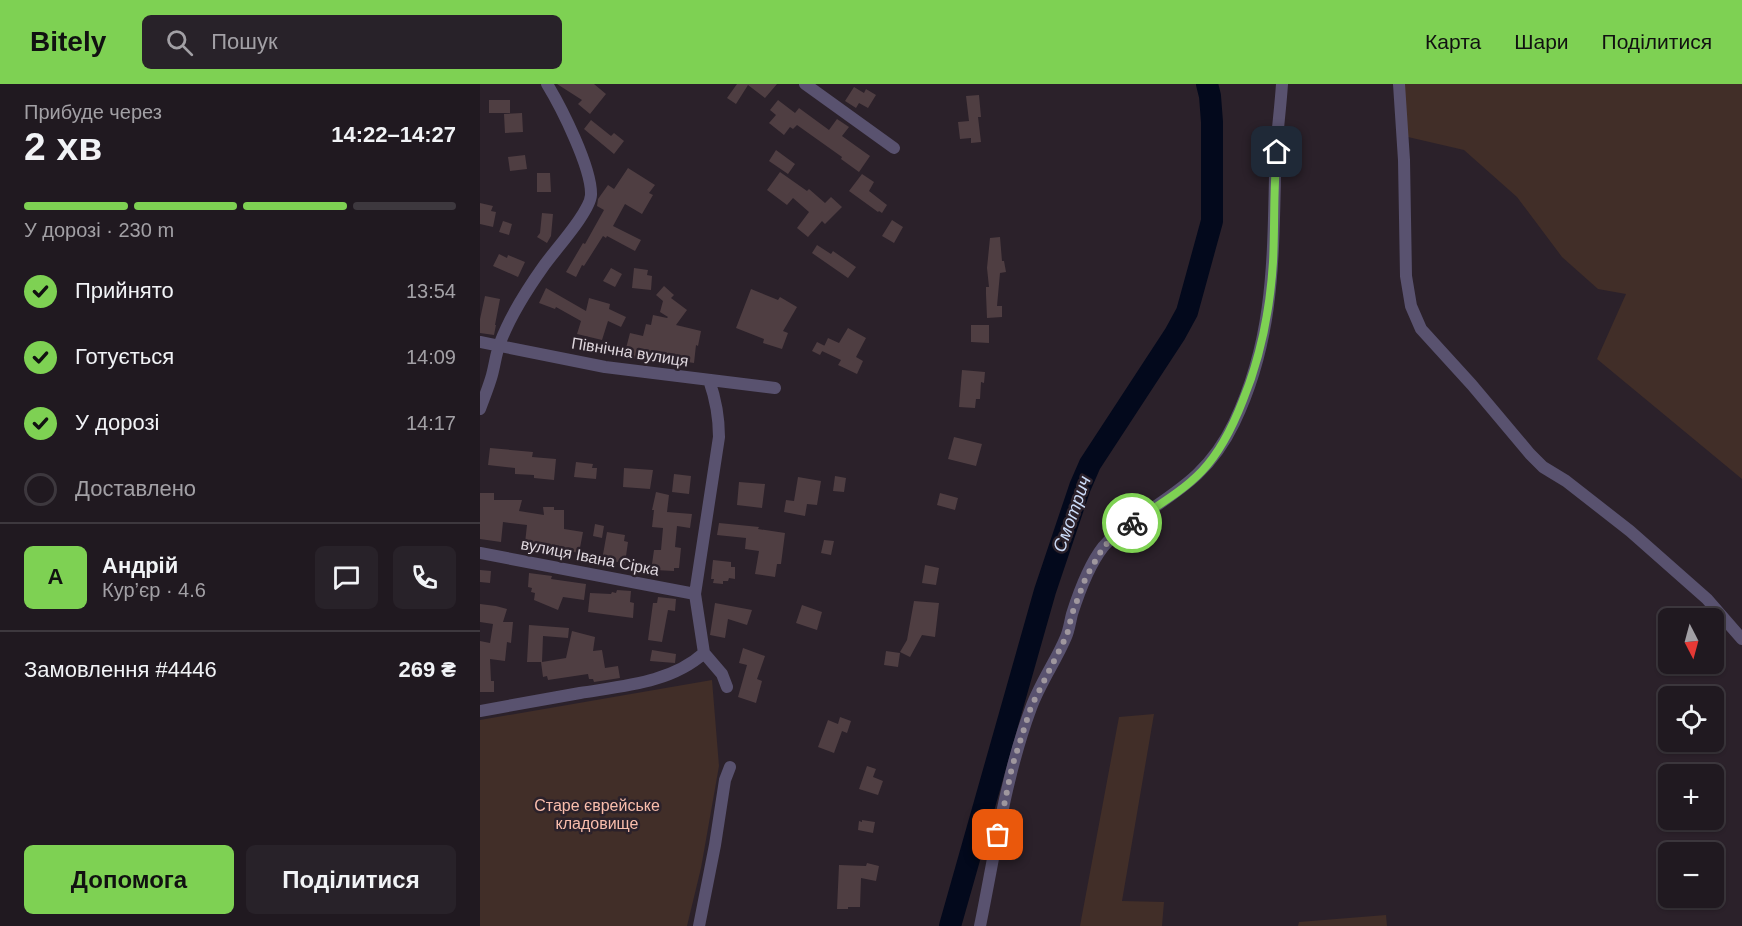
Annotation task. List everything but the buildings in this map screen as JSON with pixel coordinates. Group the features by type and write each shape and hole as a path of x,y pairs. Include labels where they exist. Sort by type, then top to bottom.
{"street":[{"path":"480,409 492,376 499,345 517,306 547,260 582,215 591,198 590,185 581,154 557,100 547,84"},
{"path":"805,84 894,148"},
{"path":"980,926 1012,767 1031,707 1067,635 1086,577 1100,552 1112,538 1185,486 1202,471 1234,423 1254,373 1264,333 1273,262 1275,174 1282,84"},
{"path":"1399,84 1404,160 1406,276 1411,306 1421,329 1530,454 1630,531 1707,599 1742,639"},
{"name":"Північна вулиця","path":"480,342 605,368 775,388"},
{"path":"709,380 716,397 719,437 695,594 704,653 722,674 727,687"},
{"name":"вулиця Івана Сірка","path":"480,553 695,594"},
{"path":"480,711 646,682 692,664 704,653"},
{"path":"699,926 725,780 730,767"}],"green space":[{"path":"1402,84 1742,84 1742,479 1597,359 1626,294 1598,289 1562,257 1517,197 1464,150 1408,137"},
{"name":"Старе єврейське кладовище","path":"712,680 719,766 701,868 687,926 480,926 480,720"},
{"path":"1154,714 1122,901 1164,902 1162,926 1080,926 1119,717"},
{"path":"1386,915 1387,926 1298,926 1299,922"}],"waterway":[{"name":"Смотрич","path":"950,926 1045,591 1080,487 1090,464 1187,312 1212,221 1212,122 1207,84"}],"way so far":[{"path":"998,835 1012,767 1031,707 1067,635 1086,577 1104,546 1132,523"}],"route":[{"path":"1132,523 1185,486 1202,471 1234,423 1254,373 1264,333 1273,262 1277,152"}]}
